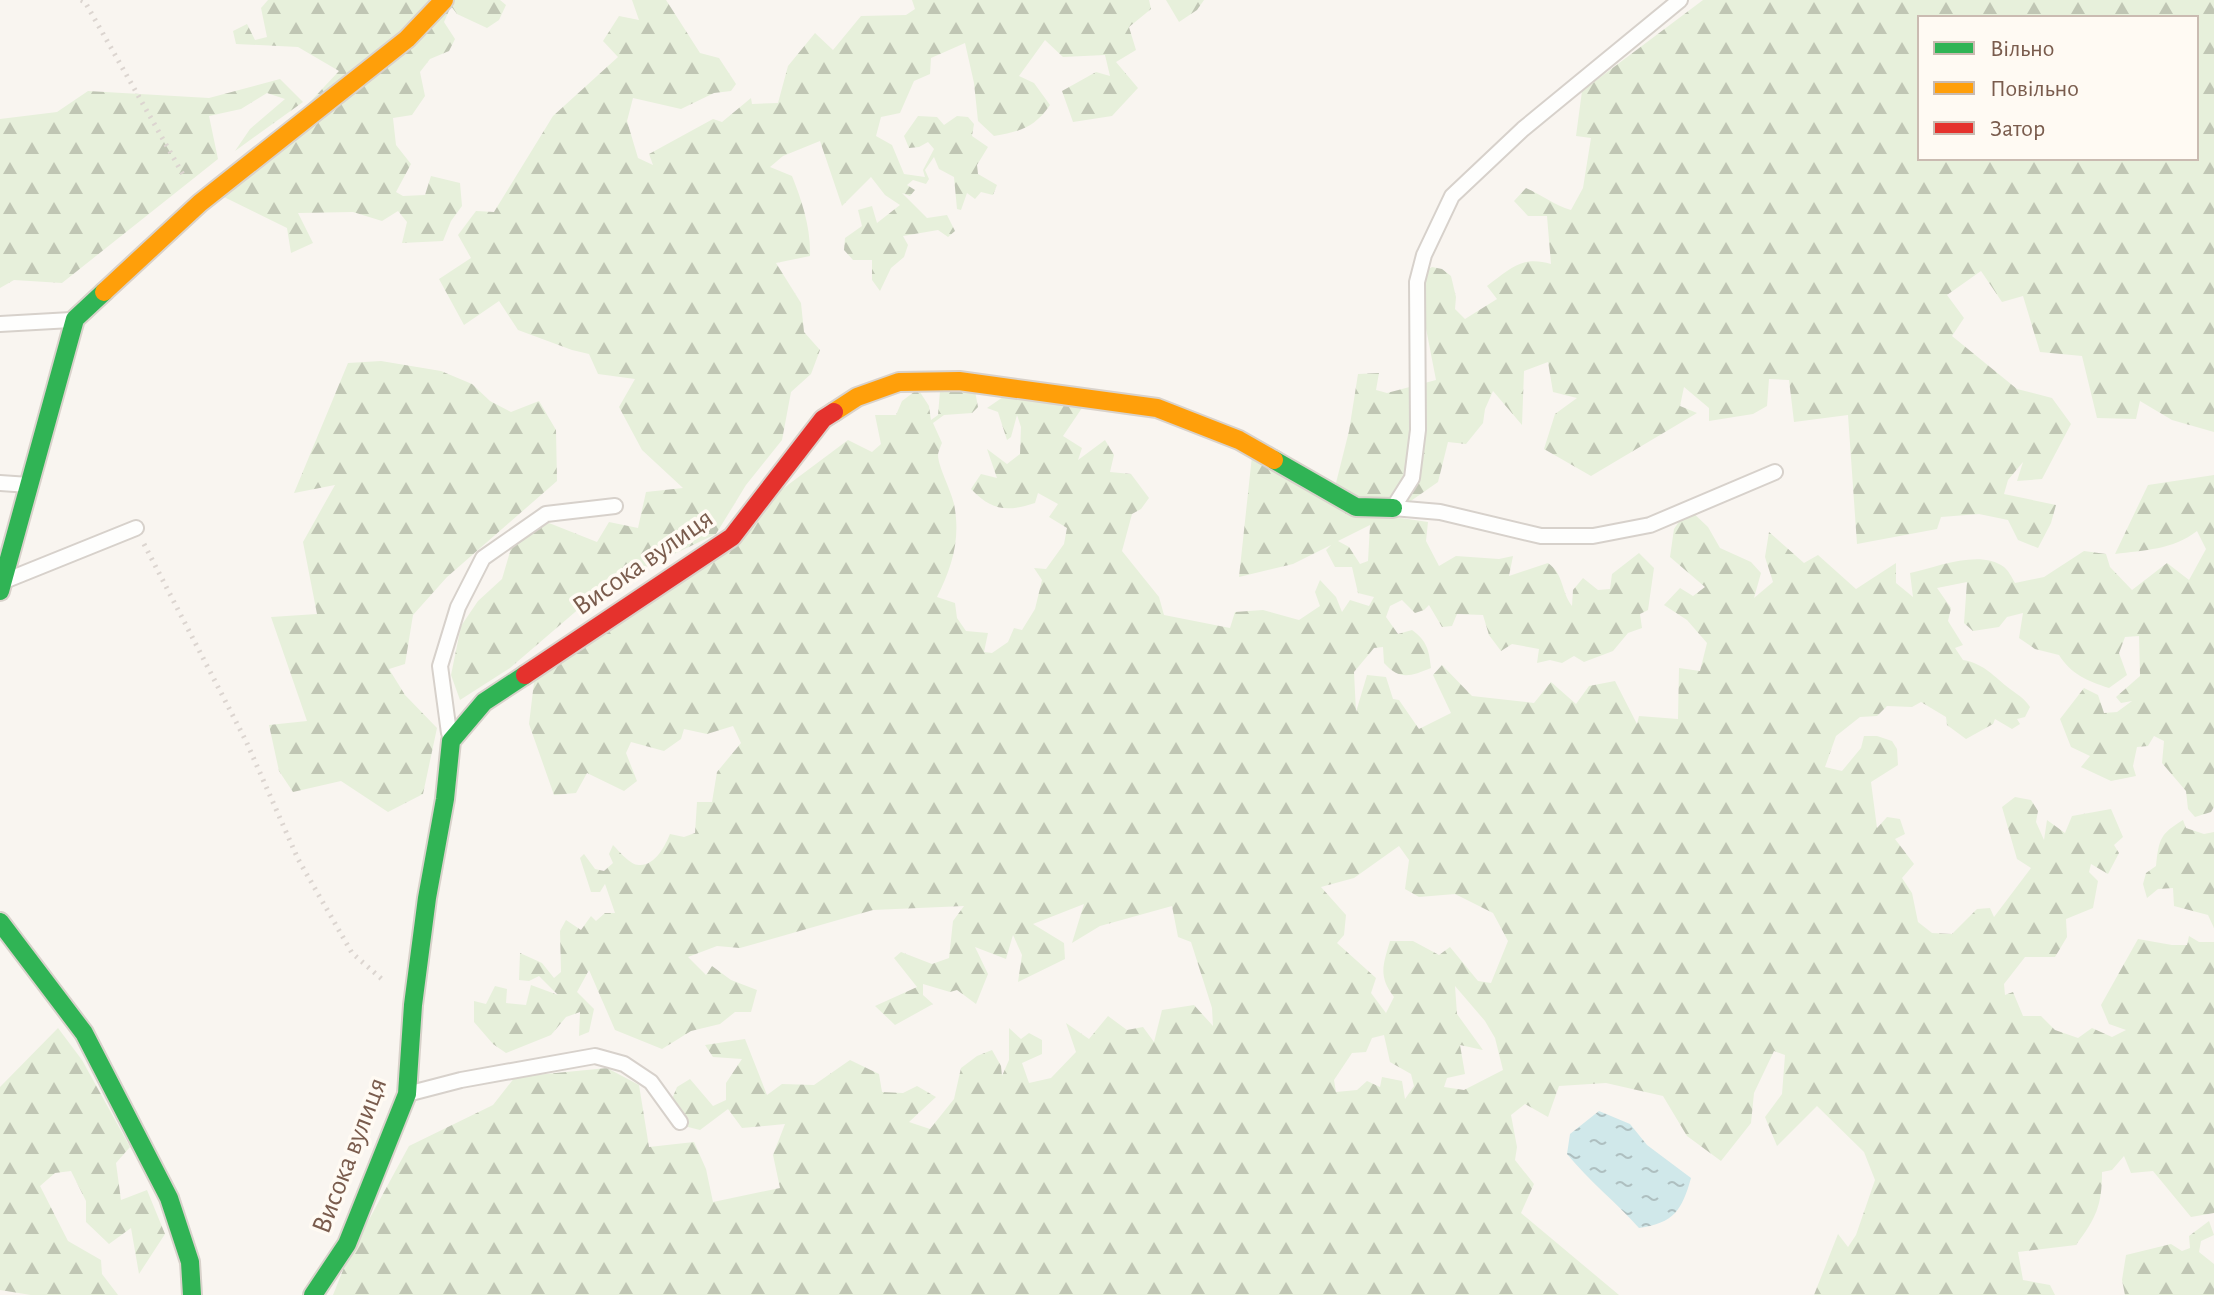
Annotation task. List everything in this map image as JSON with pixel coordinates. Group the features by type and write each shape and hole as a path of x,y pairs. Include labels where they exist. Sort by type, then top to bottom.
{"street":[{"path":"1,587 75,319 200,203 407,39 444,0"},
{"name":"Висока вулиця","path":"313,1295 347,1244 407,1094 413,1005 451,741 484,702 732,537 823,419 857,397 899,382 959,381 1157,408 1239,440 1356,507 1393,508"},
{"path":"0,922 84,1033 162,1184 190,1262 192,1295"}],"lane":[{"path":"1680,0 1523,129 1452,196 1424,255 1417,282 1418,430 1412,478 1393,508 1440,512 1541,536 1593,536 1650,525 1775,472"},
{"path":"0,324 75,319"},
{"path":"0,483 30,485"},
{"path":"451,741 440,666 458,607 483,558 546,514 615,506"},
{"path":"1,587 136,528"},
{"path":"407,1094 461,1080 595,1056 624,1064 651,1082 680,1122"}],"path":[{"path":"81,0 85,2 200,203"},
{"path":"136,528 246,741 298,859 352,953 413,1005"}],"green space":[{"path":"268,0 500,0 506,5 499,20 487,28 457,14 451,6 444,22 455,39 449,51 430,59 420,72 425,96 412,115 393,118 396,145 411,164 396,192 403,196 425,195 431,176 460,183 462,206 451,221 443,241 402,243 407,222 398,211 382,221 353,212 298,213 313,243 291,253 287,228 222,196 339,71 298,47 236,44 233,31 247,24 255,40 267,37 261,8"},
{"path":"632,0 666,0 700,53 719,58 736,84 731,91 714,93 681,109 633,98 627,121 638,158 653,165 649,154 713,119 722,122 751,98 752,104 778,103 788,66 815,33 833,50 861,16 906,15 915,9 912,0 1149,0 1151,9 1129,27 1136,50 1116,62 1138,88 1112,116 1073,122 1062,91 1096,72 1110,76 1105,55 1063,57 1045,40 1019,76 1034,83 1050,105 1026,127 994,136 978,121 965,43 931,58 930,74 914,81 900,113 881,117 876,136 892,145 904,174 925,177 923,170 934,149 928,142 909,148 904,136 918,116 937,117 944,125 957,116 968,117 974,124 972,136 988,147 977,165 978,174 997,185 993,195 981,192 975,199 967,193 961,210 957,209 954,177 939,169 934,157 925,170 929,179 926,184 913,180 907,185 915,190 910,196 902,193 927,218 947,215 955,231 948,237 938,230 903,236 908,245 904,257 891,268 880,291 872,280 872,260 853,260 844,250 845,238 862,226 858,210 872,206 877,223 900,205 885,195 871,177 842,206 820,141 783,156 770,167 792,176 805,215 810,256 776,263 801,303 804,332 820,350 811,374 791,392 782,440 746,485 716,534 603,588 510,668 460,700 451,675 461,626 478,601 502,579 512,545 549,523 597,542 609,522 638,528 646,492 683,488 642,450 619,407 635,379 598,374 589,354 518,330 499,301 464,325 439,279 471,258 458,235 476,211 494,212 553,116 618,57 603,41 619,16 639,20"},
{"path":"1166,0 1204,0 1197,10 1179,22"},
{"path":"1703,0 2214,0 2214,432 2172,420 2140,401 2136,419 2097,418 2082,356 2040,352 2023,296 2002,302 1981,271 1947,295 1964,318 1952,336 2017,389 2052,398 2071,424 2042,479 2017,481 2023,462 2008,480 2004,494 2056,505 2051,523 2038,548 2018,540 2008,520 1979,514 1941,517 1937,529 1857,544 1848,415 1794,422 1789,380 1769,379 1767,406 1753,414 1709,421 1709,408 1684,387 1680,406 1697,413 1591,476 1544,449 1555,414 1577,398 1553,392 1548,362 1524,371 1522,425 1493,391 1483,423 1466,444 1448,442 1438,482 1395,512 1394,517 1428,522 1426,541 1439,566 1456,556 1499,559 1513,556 1509,576 1548,563 1557,572 1572,606 1573,590 1583,578 1598,590 1610,589 1612,574 1639,553 1654,568 1648,610 1640,614 1642,628 1628,633 1613,651 1584,662 1574,656 1562,663 1550,660 1537,663 1539,649 1512,644 1501,651 1489,635 1483,615 1457,614 1452,626 1442,627 1429,605 1415,613 1402,600 1390,606 1386,617 1398,634 1412,630 1421,638 1428,651 1431,668 1412,675 1401,675 1384,663 1383,647 1374,648 1354,672 1356,712 1367,675 1386,677 1393,699 1399,700 1419,729 1451,713 1433,675 1442,665 1472,696 1534,703 1551,682 1576,704 1589,686 1615,681 1637,724 1639,716 1678,719 1679,668 1700,671 1707,643 1687,620 1664,605 1680,588 1693,596 1705,587 1670,557 1674,529 1688,508 1708,527 1720,548 1751,562 1761,573 1754,598 1773,582 1765,557 1769,532 1804,563 1818,555 1856,589 1896,563 1896,583 1913,597 1910,573 1971,559 1994,562 2004,567 2015,583 2044,577 2084,551 2106,554 2110,567 2132,590 2167,563 2189,580 2206,549 2197,531 2168,546 2115,554 2148,485 2214,475 2214,807 2211,812 2195,817 2188,809 2186,791 2162,763 2164,741 2154,736 2148,746 2137,747 2133,766 2136,776 2111,781 2081,767 2090,756 2071,747 2060,719 2084,688 2098,695 2104,713 2117,712 2132,701 2121,703 2116,697 2140,676 2139,636 2125,637 2119,653 2127,675 2109,688 2080,676 2059,655 2035,649 2019,638 2023,613 2007,617 1999,627 1973,631 1964,623 1967,582 1937,588 1951,608 1948,621 1963,645 1955,648 1963,660 1983,668 2030,707 2025,717 2017,719 2020,724 2012,729 1995,719 1993,724 1966,739 1947,725 1946,717 1921,702 1912,707 1887,706 1877,716 1860,717 1836,736 1825,767 1842,771 1861,748 1864,736 1892,741 1897,749 1898,765 1871,782 1877,828 1887,817 1900,819 1905,834 1895,839 1914,864 1902,878 1912,893 1918,922 1932,933 1952,934 1977,909 1990,908 1994,917 2031,868 2017,859 2002,807 2015,797 2031,800 2038,811 2036,822 2044,840 2047,820 2065,833 2072,816 2111,809 2123,837 2114,845 2119,853 2108,874 2091,864 2089,872 2098,881 2093,908 2066,919 2067,937 2055,957 2025,957 2004,984 2005,995 2013,992 2023,1016 2041,1016 2055,1030 2078,1038 2092,1028 2112,1037 2126,1030 2109,1024 2101,1005 2138,939 2187,945 2189,936 2199,942 2214,942 2214,1213 2191,1217 2153,1171 2131,1173 2124,1156 2112,1170 2102,1172 2096,1211 2076,1245 2018,1252 2023,1280 2050,1285 2055,1295 1814,1295 1838,1234 1848,1247 1856,1235 1875,1180 1864,1152 1817,1106 1777,1146 1765,1117 1782,1094 1785,1055 1774,1051 1754,1093 1751,1123 1721,1161 1687,1136 1663,1096 1606,1083 1559,1086 1548,1117 1525,1104 1511,1115 1517,1147 1515,1160 1534,1184 1521,1213 1619,1295 333,1295 347,1260 409,1146 493,1105 515,1077 607,1068 639,1085 649,1147 694,1142 706,1169 713,1202 780,1188 773,1155 785,1124 742,1128 728,1109 700,1130 688,1127 672,1099 677,1087 690,1079 713,1106 726,1100 726,1083 742,1059 713,1057 705,1045 745,1039 767,1095 782,1084 814,1085 850,1060 879,1074 882,1092 903,1093 917,1086 936,1097 909,1122 930,1129 954,1099 961,1068 977,1056 992,1050 1001,1066 1002,1076 1009,1060 1009,1028 1021,1039 1029,1033 1042,1040 1042,1054 1022,1063 1029,1083 1051,1078 1076,1052 1066,1023 1089,1039 1108,1016 1127,1030 1143,1027 1154,1042 1162,1010 1194,1005 1213,1026 1212,1008 1191,942 1178,937 1172,906 1100,926 1072,943 1084,904 1033,924 1064,943 1065,959 1018,982 1022,955 1013,935 1006,959 975,947 988,974 976,1004 957,990 950,992 923,984 923,995 933,1004 895,1025 875,1006 917,987 894,958 901,952 932,964 949,958 953,921 964,906 873,910 740,948 717,946 688,957 706,975 712,966 731,980 757,990 751,1012 735,1012 720,1024 691,1031 662,1049 615,1030 589,970 577,992 594,1009 589,1032 579,1036 580,1012 566,1017 551,1035 506,1053 493,1044 474,1022 474,1001 486,1004 495,986 507,989 506,1003 526,1005 531,985 558,995 539,976 529,981 519,980 520,953 542,963 554,978 561,972 560,931 566,920 581,930 591,916 596,921 605,913 615,913 605,884 600,892 591,892 580,858 584,854 595,869 604,871 613,863 609,854 613,845 632,863 645,864 659,854 670,834 684,837 695,833 697,802 712,802 717,772 741,743 733,726 707,734 684,729 681,739 664,751 631,742 626,753 637,781 624,791 587,773 576,793 554,795 529,724 535,674 848,440 872,452 881,444 875,415 896,415 902,401 918,389 929,406 931,420 938,415 940,391 975,391 978,407 972,413 944,415 933,423 942,443 939,460 956,517 956,541 951,564 937,597 955,603 957,618 966,631 988,633 984,652 992,653 1008,642 1014,628 1022,630 1035,609 1042,580 1034,568 1046,569 1064,544 1067,528 1049,517 1058,504 1038,493 1035,503 1000,508 986,502 971,489 981,474 997,478 987,449 1007,464 1020,454 1021,427 1017,415 1011,437 1007,440 998,412 987,408 1006,395 1082,408 1063,436 1082,448 1078,460 1105,440 1114,455 1110,472 1131,474 1149,498 1141,509 1132,514 1122,551 1159,597 1164,615 1230,628 1235,612 1263,610 1299,620 1320,606 1315,592 1320,580 1336,597 1342,612 1350,600 1369,606 1374,597 1358,593 1352,567 1335,567 1326,550 1331,545 1293,564 1239,577 1252,456 1332,499 1349,431 1358,374 1379,373 1376,390 1387,393 1436,380 1417,282 1423,272 1432,267 1442,269 1451,276 1456,297 1455,309 1465,319 1497,299 1487,286 1510,269 1532,261 1551,264 1547,216 1528,216 1514,201 1526,188 1571,210 1583,188 1591,138 1576,136 1582,91","holes":["1370,525 1368,561 1360,564 1349,547 1338,541","1399,846 1409,860 1405,889 1419,897 1455,894 1493,913 1508,941 1491,983 1478,981 1450,947 1439,955 1413,941 1390,941 1383,970 1394,997 1386,1013 1371,993 1376,978 1337,943 1344,935 1346,915 1321,887 1354,878","1455,986 1485,1021 1495,1038 1503,1070 1464,1090 1444,1087 1447,1078 1465,1074 1460,1045 1483,1050 1457,1014","1384,1035 1390,1062 1411,1074 1414,1086 1405,1099 1402,1081 1382,1077 1380,1087 1367,1081 1357,1090 1336,1092 1334,1080 1352,1053 1366,1052 1372,1038"]},
{"path":"280,79 303,102 235,151 250,129 285,99 267,93 241,109 209,116 218,159 62,283 14,280 0,288 0,119 57,112 88,91 209,98"},
{"path":"381,361 441,371 472,384 490,401 511,412 539,401 556,430 557,481 447,577 413,615 405,664 389,669 405,695 437,728 423,794 388,812 341,781 293,792 279,771 269,725 307,721 271,617 317,614 303,542 335,485 294,493 348,363"},
{"path":"2183,820 2186,828 2204,834 2214,832 2214,928 2208,915 2174,906 2173,888 2158,889 2147,898 2143,884 2146,873 2156,866 2162,838"},
{"path":"58,1028 82,1060 130,1147 116,1163 121,1200 147,1190 165,1234 139,1274 131,1228 109,1244 86,1222 86,1201 71,1171 55,1173 40,1186 68,1241 101,1260 102,1274 118,1295 31,1295 0,1290 0,1087"},
{"path":"2209,1221 2214,1235 2201,1241 2199,1252 2214,1264 2214,1295 2125,1295 2122,1280 2126,1255 2171,1244 2182,1251 2190,1248 2189,1236"}],"water":[{"path":"1599,1111 1630,1124 1647,1145 1691,1178 1680,1207 1661,1223 1639,1228 1567,1154 1570,1134"}],"traffic: fast":[{"path":"0,591 75,319 104,292"},
{"path":"1274,460 1356,507 1393,508"},
{"path":"313,1295 347,1244 407,1094 413,1005 451,741 484,702 525,675"},
{"path":"0,922 84,1033 169,1198 190,1262 192,1295"}],"traffic: slow":[{"path":"104,292 200,203 407,39 444,0"},
{"path":"834,412 857,397 899,382 959,381 1157,408 1239,440 1274,460"}],"traffic: jam":[{"path":"525,675 732,537 823,419 834,412"}]}
